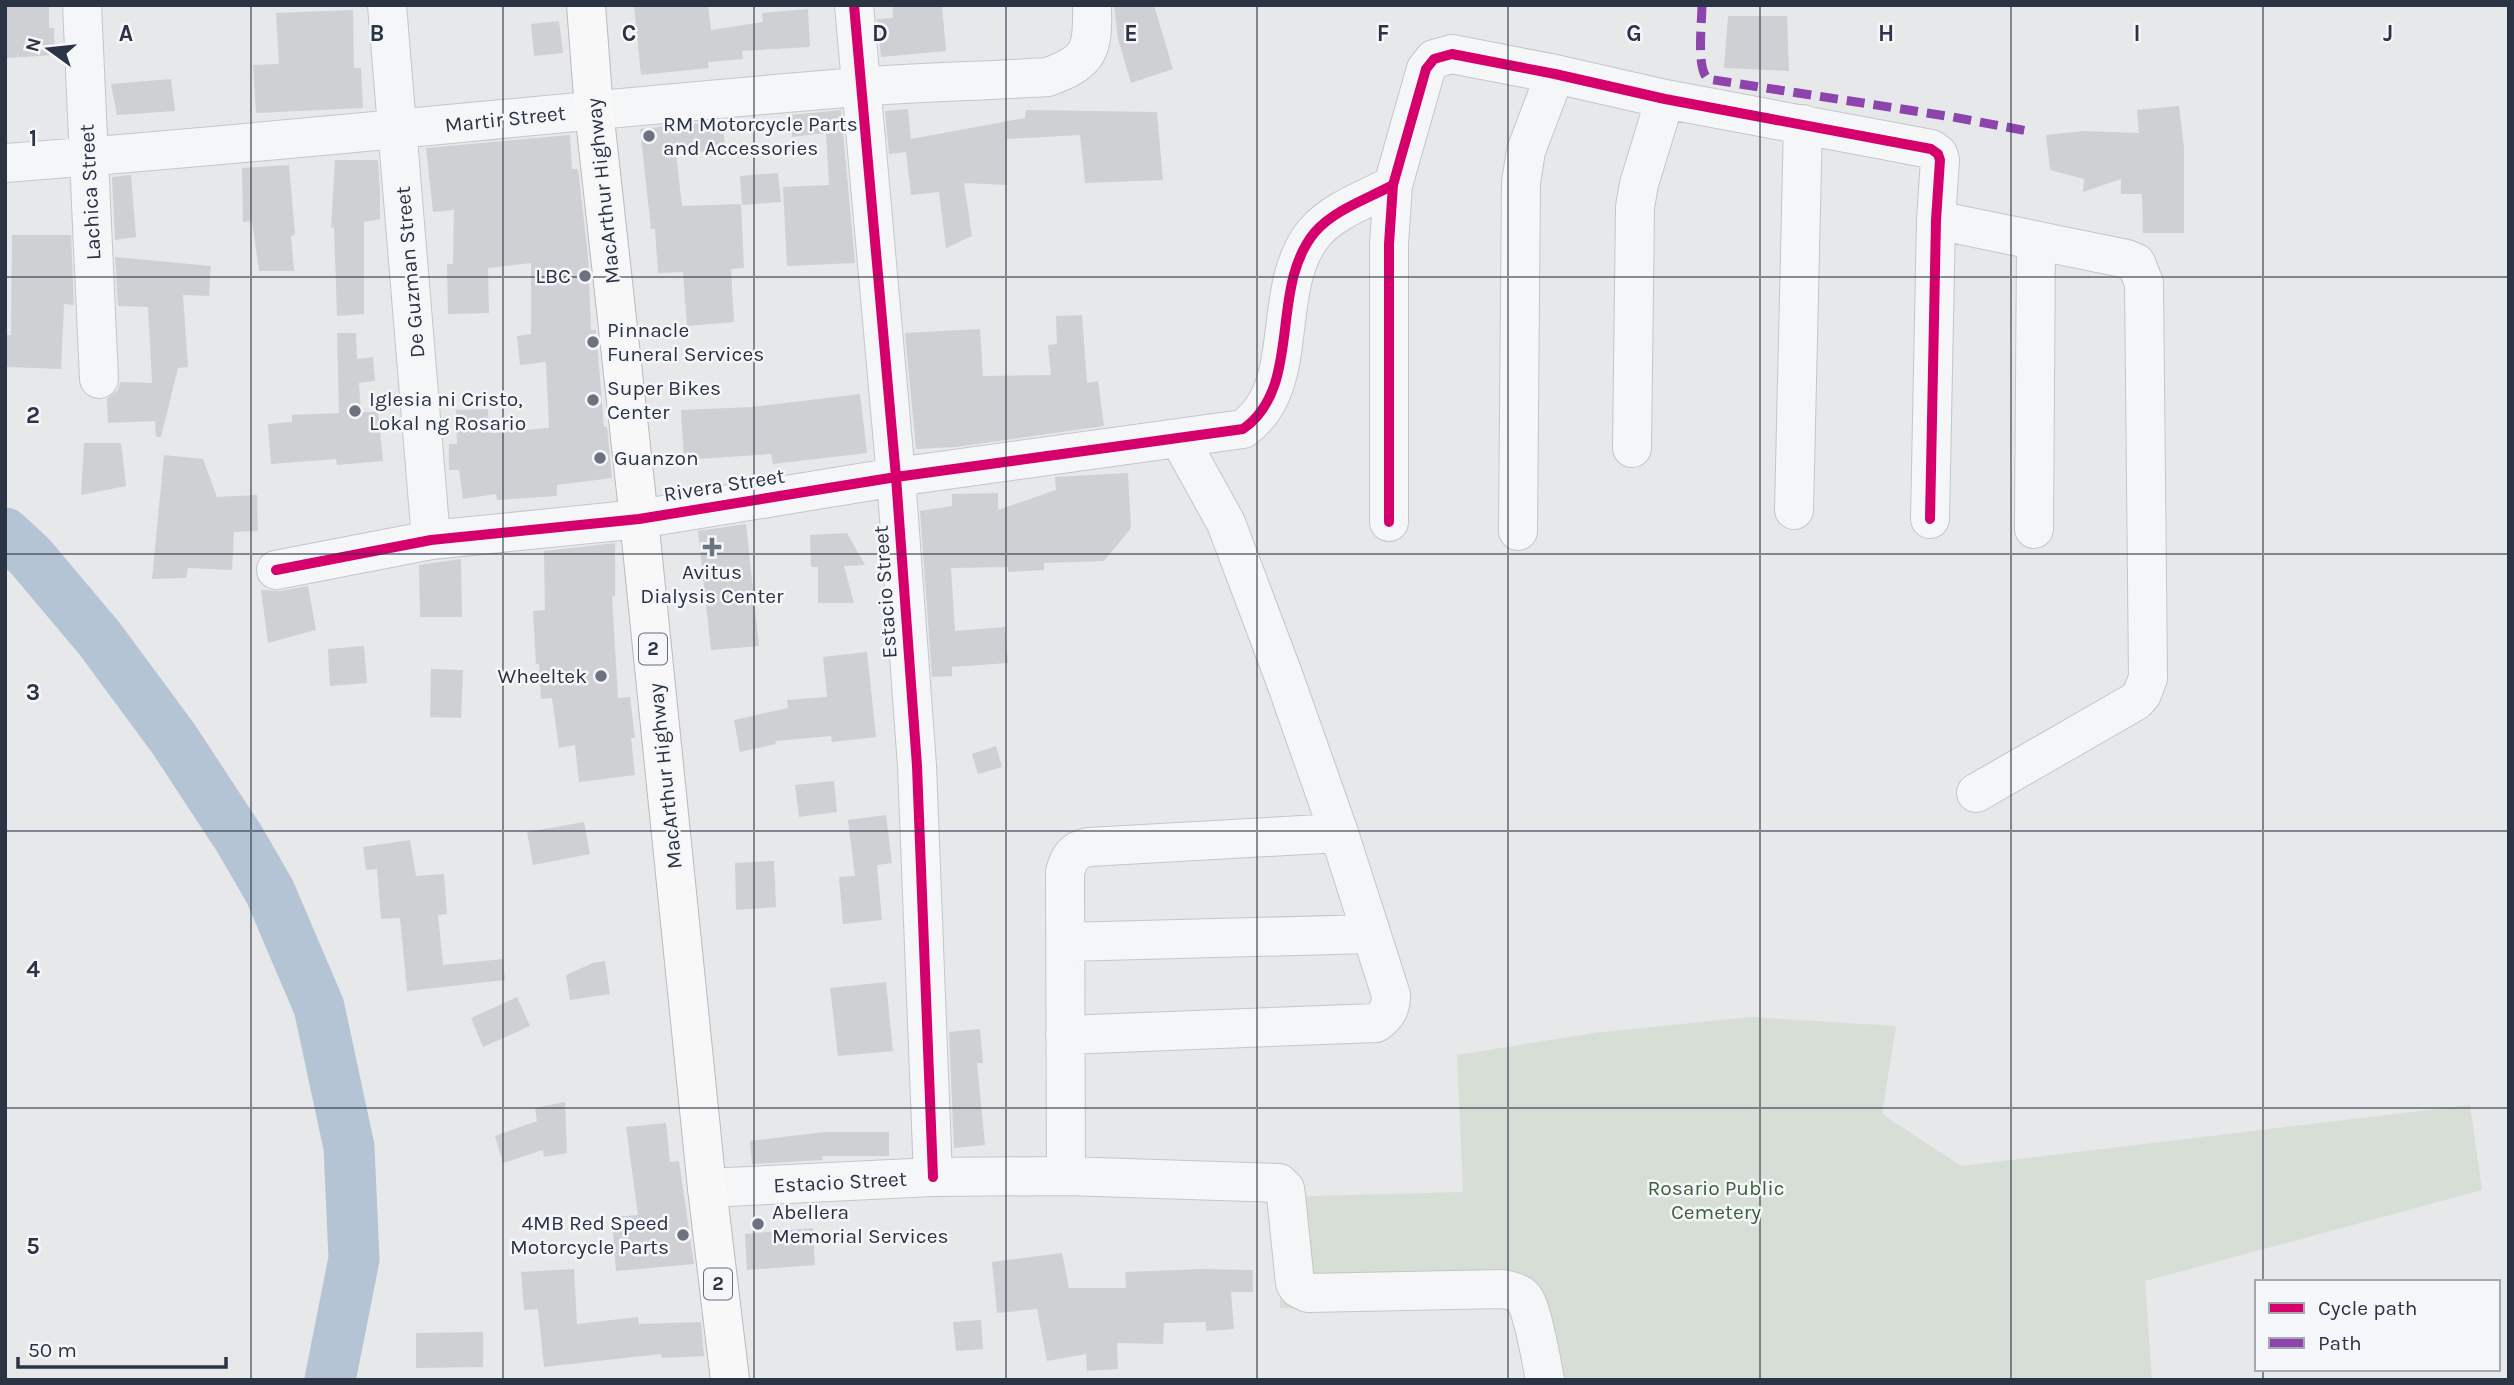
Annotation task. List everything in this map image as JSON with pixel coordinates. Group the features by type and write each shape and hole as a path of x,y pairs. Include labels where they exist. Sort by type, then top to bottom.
{"highway":[{"name":"MacArthur Highway","path":"586,5 594,110 639,519 707,1188 730,1380"}],"street":[{"name":"Lachica Street","path":"82,5 99,379"},
{"name":"De Guzman Street","path":"387,5 431,540"},
{"name":"Estacio Street","path":"707,1188 933,1177 917,766 896,477 854,5"},
{"name":"Martir Street","path":"5,163 861,87 1048,77 1071,68 1084,59 1093,27 1092,5"},
{"path":"1389,522 1389,244 1393,185 1426,69 1434,59 1452,54 1665,99 1935,151 1940,160 1936,220 1930,519"},
{"path":"1518,531 1521,182 1526,151 1555,74"},
{"path":"1632,448 1635,207 1639,184 1665,99"},
{"path":"1794,510 1802,124"},
{"name":"Rivera Street","path":"276,570 431,540 639,519 896,477 1243,429 1258,418 1272,394 1278,373 1292,278 1300,253 1329,219 1393,185"},
{"path":"1936,220 2127,260 2136,263 2144,283 2148,677 2142,694 2136,701 1976,793"},
{"path":"2034,529 2036,242"},
{"path":"1065,1035 1376,1023 1391,1004 1391,995 1339,833 1284,677 1226,523 1179,438"},
{"path":"1066,1177 1065,872 1069,859 1081,849 1339,833"},
{"path":"1066,942 1370,934"},
{"path":"933,1177 1066,1177 1279,1183 1285,1189 1295,1283 1298,1288 1308,1293 1502,1289 1516,1292 1526,1298 1545,1380"}],"green space":[{"name":"Rosario Public Cemetery","path":"1750,1017 1896,1026 1882,1114 1961,1166 2470,1105 2482,1190 2145,1281 2152,1380 1531,1380 1524,1342 1505,1309 1404,1303 1280,1308 1281,1248 1274,1197 1463,1192 1457,1055 1594,1033"}],"building":[{"path":"5,5 49,5 49,28 54,28 55,55 7,58"},
{"path":"634,5 708,5 711,30 763,22 762,13 808,9 810,47 742,51 743,59 708,62 709,68 641,75"},
{"path":"893,5 942,5 946,51 881,57 877,19 893,18"},
{"path":"1114,5 1154,5 1173,69 1131,83 1118,39"},
{"path":"353,10 354,68 361,68 363,108 256,113 253,65 279,64 276,13"},
{"path":"1728,16 1787,16 1789,71 1724,68"},
{"path":"559,21 563,53 534,56 531,24"},
{"path":"171,79 175,111 117,115 111,84"},
{"path":"2179,106 2184,148 2184,233 2143,233 2142,194 2121,194 2121,179 2083,192 2084,179 2050,170 2046,135 2083,131 2139,133 2137,110"},
{"path":"908,109 911,139 1025,118 1026,110 1157,112 1163,180 1085,183 1080,135 1007,139 1007,185 964,183 972,236 946,248 939,192 911,195 906,152 889,154 885,111"},
{"path":"841,110 855,263 787,266 783,187 829,185 826,133 792,137 790,115"},
{"path":"723,121 725,150 676,153 682,206 741,204 744,268 731,269 734,322 687,326 683,272 658,273 655,229 651,229 640,129"},
{"path":"570,135 572,169 578,169 588,256 591,330 596,330 604,427 607,427 612,478 557,485 557,496 497,500 496,494 463,499 459,470 449,470 449,444 457,444 456,410 488,409 489,433 549,428 546,362 520,365 517,336 531,334 531,263 488,268 489,313 448,314 447,264 453,264 454,210 433,212 426,148"},
{"path":"335,160 378,160 380,219 364,222 364,314 337,316 334,227 331,228"},
{"path":"289,165 295,235 291,236 294,271 259,271 252,221 243,222 242,168"},
{"path":"778,173 781,202 742,205 740,176"},
{"path":"131,175 136,237 115,240 112,177"},
{"path":"12,235 71,235 74,305 64,304 61,369 5,367 5,335 11,335"},
{"path":"115,257 211,266 209,296 183,295 188,367 178,368 161,437 156,437 155,421 108,423 107,399 118,390 120,382 152,383 148,307 118,306"},
{"path":"1082,315 1087,383 1098,381 1104,426 956,447 916,449 905,333 980,329 983,376 1051,375 1048,345 1057,344 1056,316"},
{"path":"337,333 356,333 357,359 373,357 375,381 359,383 361,412 378,412 383,461 337,465 336,459 271,464 268,424 292,422 292,415 339,413"},
{"path":"860,394 867,453 773,464 771,454 684,460 681,410 752,407"},
{"path":"84,443 121,443 126,486 81,495"},
{"path":"164,455 203,459 217,497 257,495 258,531 234,532 232,570 188,568 186,578 152,579"},
{"path":"1128,473 1131,528 1104,561 1044,563 1044,570 1008,572 1008,567 951,568 955,631 1005,627 1008,663 952,667 952,676 932,677 920,511 952,506 952,494 998,493 998,510 1056,490 1055,477"},
{"path":"746,524 759,646 711,650 698,531"},
{"path":"847,533 865,565 844,566 854,603 818,603 818,567 811,567 810,535"},
{"path":"615,543 615,596 612,596 618,698 630,697 635,738 631,738 635,775 579,782 575,745 559,748 552,698 541,699 533,611 545,610 544,551"},
{"path":"461,559 462,617 420,617 419,565"},
{"path":"308,586 316,630 268,643 261,590 280,591"},
{"path":"364,646 367,683 330,686 328,649"},
{"path":"867,652 876,737 832,742 831,736 775,741 776,744 740,752 734,720 788,708 787,700 827,697 823,657"},
{"path":"431,669 463,670 461,718 430,717"},
{"path":"996,746 1002,767 978,774 972,754"},
{"path":"834,781 837,812 799,817 795,785"},
{"path":"886,815 892,863 877,865 882,920 843,924 839,877 855,876 848,820"},
{"path":"584,822 590,854 533,865 527,832"},
{"path":"410,840 416,876 444,874 447,914 438,915 443,965 503,959 505,980 407,991 400,918 381,919 377,869 366,870 363,847"},
{"path":"774,861 776,907 736,910 735,863"},
{"path":"605,961 610,994 570,1000 566,975 593,963"},
{"path":"886,982 893,1051 838,1056 830,988"},
{"path":"517,997 530,1026 483,1047 471,1018"},
{"path":"980,1029 983,1063 977,1063 985,1145 954,1148 949,1032"},
{"path":"565,1102 567,1153 544,1157 543,1150 503,1163 495,1136 537,1121 535,1108"},
{"path":"666,1123 670,1162 679,1161 694,1264 616,1271 612,1217 638,1215 626,1127"},
{"path":"825,1132 889,1132 889,1156 822,1156 823,1160 752,1164 750,1141"},
{"path":"813,1228 815,1265 747,1270 745,1234"},
{"path":"1062,1253 1069,1288 1126,1288 1125,1272 1253,1270 1253,1292 1231,1292 1234,1329 1206,1331 1206,1322 1164,1323 1163,1344 1117,1343 1118,1369 1087,1371 1086,1354 1047,1361 1037,1309 997,1313 992,1262"},
{"path":"574,1269 577,1324 638,1317 639,1324 701,1322 704,1356 662,1358 661,1354 544,1367 538,1309 524,1310 521,1272"},
{"path":"981,1320 983,1349 956,1351 953,1322"},
{"path":"483,1332 483,1367 416,1368 416,1333"}],"waterway":[{"path":"5,533 30,556 99,638 173,738 240,840 270,892 319,1007 349,1147 354,1259 330,1380"}],"marked path":[{"path":"1702,5 1701,56 1704,74 1708,79 2033,132"}],"cycle path":[{"path":"854,5 896,477 917,766 933,1177"},
{"path":"1389,522 1389,244 1393,185 1426,69 1434,59 1452,54 1665,99 1931,149 1938,154 1940,160 1936,220 1930,519"},
{"path":"276,570 431,540 639,519 896,477 1243,429 1262,410 1273,388 1280,363 1292,280 1301,255 1315,232 1351,205 1393,185"}],"place":[{"name":"RM Motorcycle Parts and Accessories","path":"649,136"},
{"name":"LBC","path":"585,276"},
{"name":"Pinnacle Funeral Services","path":"593,342"},
{"name":"Super Bikes Center","path":"593,400"},
{"name":"Iglesia ni Cristo, Lokal ng Rosario","path":"355,411"},
{"name":"Guanzon","path":"600,458"},
{"name":"Avitus Dialysis Center","path":"712,547"},
{"name":"Wheeltek","path":"601,676"},
{"name":"Abellera Memorial Services","path":"758,1224"},
{"name":"4MB Red Speed Motorcycle Parts","path":"683,1235"}]}
